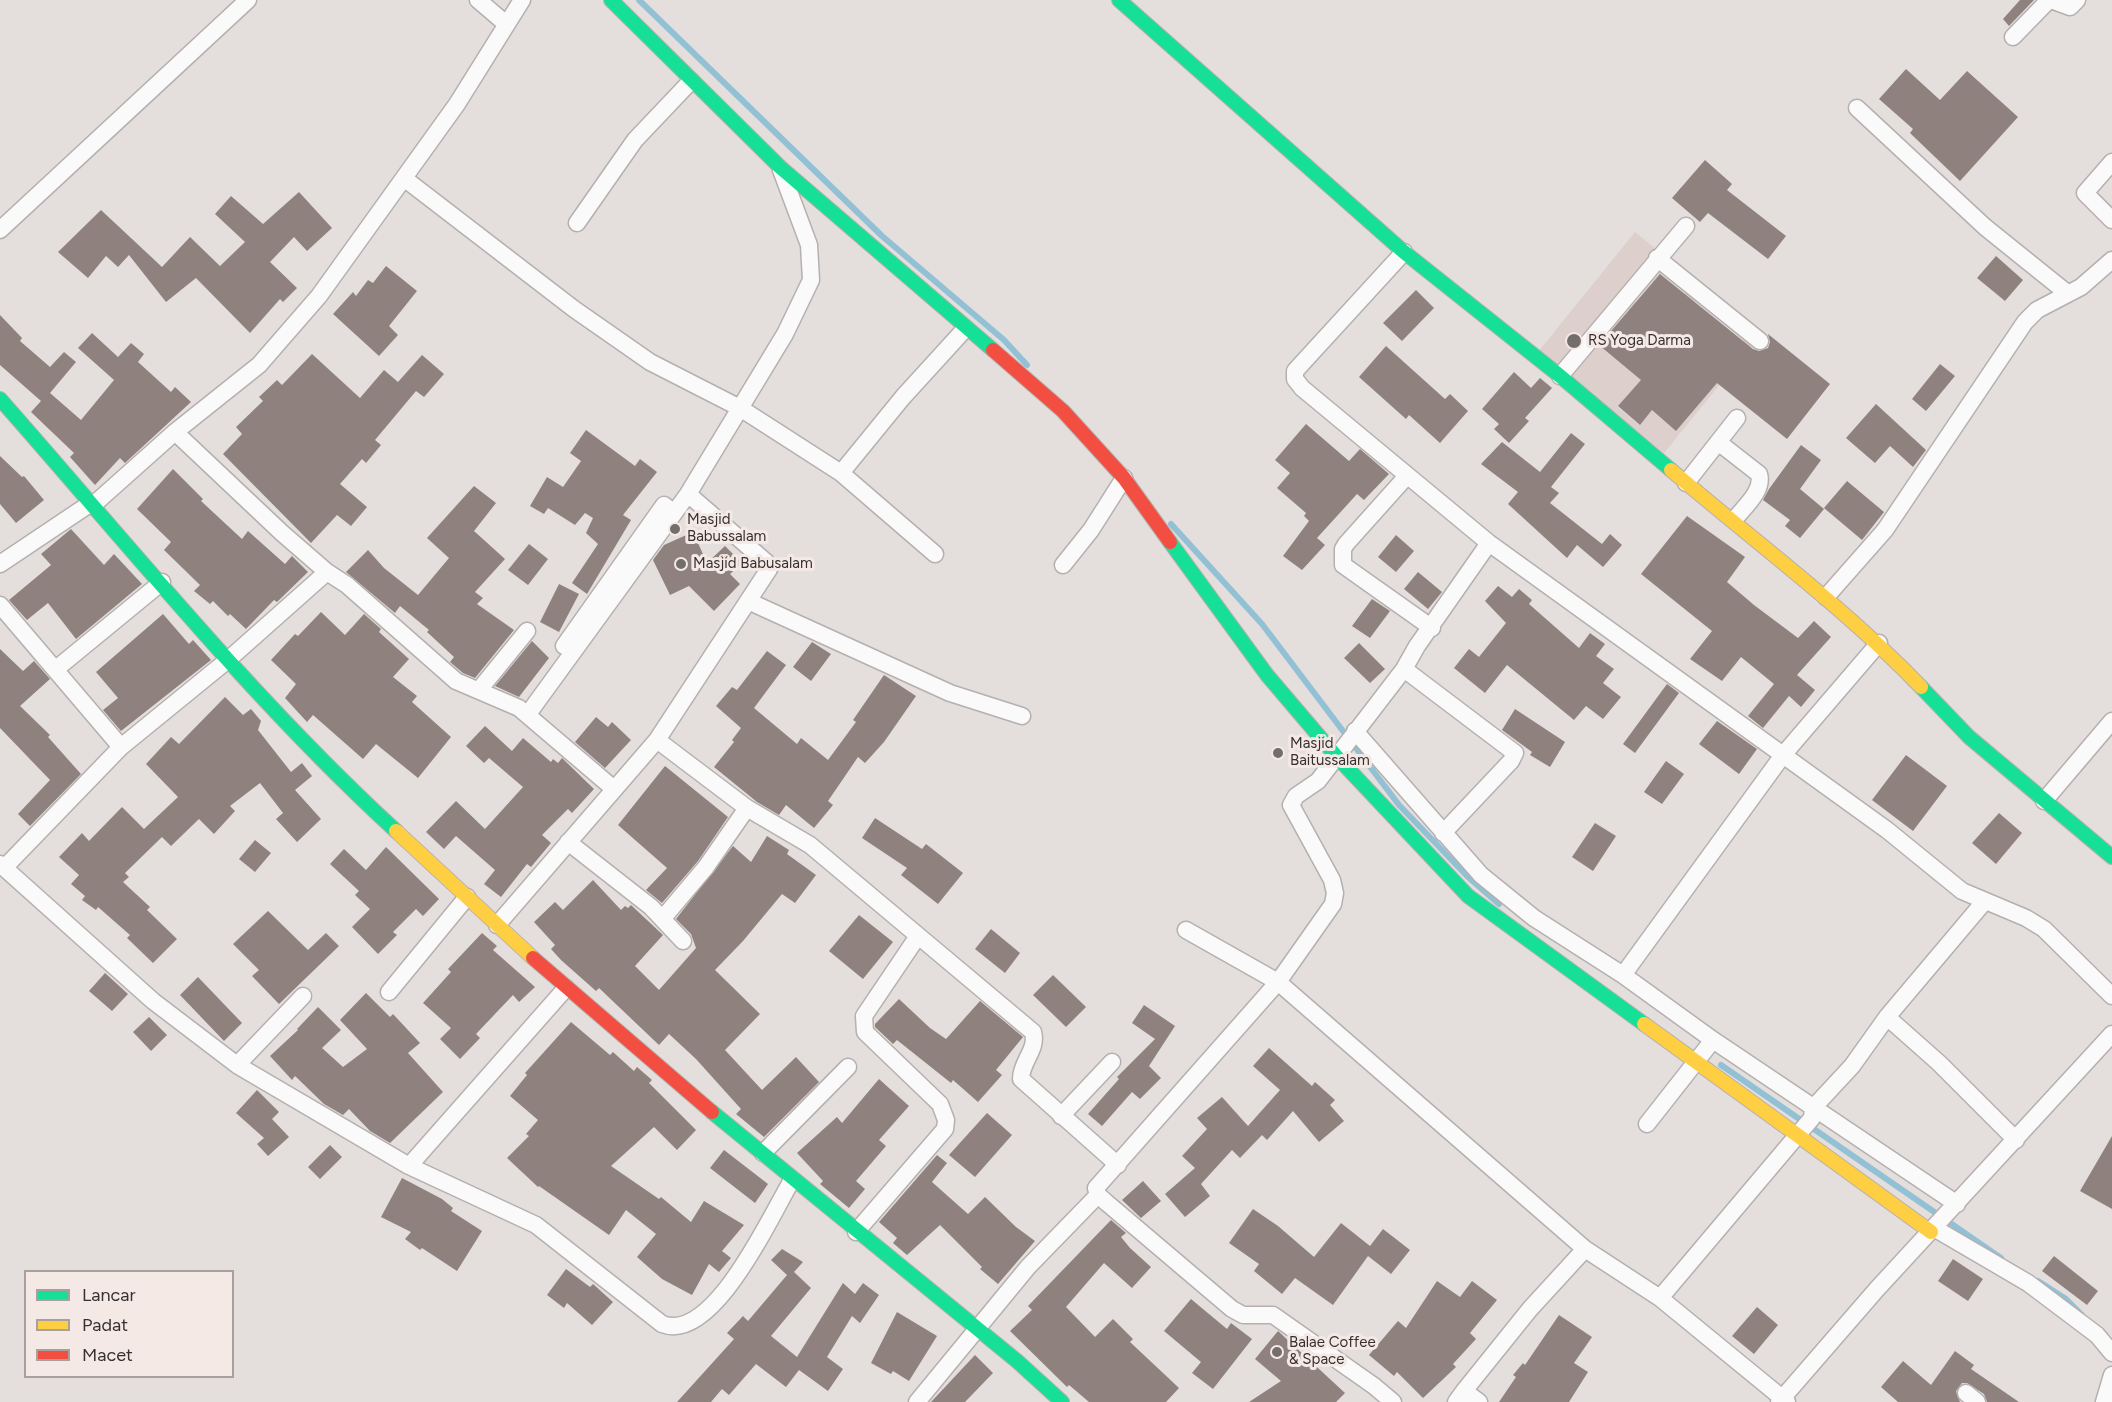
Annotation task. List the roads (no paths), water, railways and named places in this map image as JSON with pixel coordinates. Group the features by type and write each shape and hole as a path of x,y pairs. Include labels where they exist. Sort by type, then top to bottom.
{"street":[{"path":"0,231 248,0"},
{"path":"478,0 505,23"},
{"path":"0,564 92,505 175,432 259,365 318,296 405,179 457,104 505,23 522,0"},
{"path":"611,0 780,167 1063,411 1124,478 1267,675 1299,710 1346,743 1443,833 1481,875 1526,912 1623,975 1705,1050 1942,1221"},
{"path":"1119,0 1404,252 1560,376 1826,597 1879,643 1969,737 2112,857"},
{"path":"2013,37 2050,0 2070,7 2077,0"},
{"path":"577,223 635,140 691,81"},
{"path":"1857,108 1985,227 2067,293"},
{"path":"2112,162 2085,193 2112,220"},
{"path":"524,711 608,594 664,505 674,513 688,494 785,334 811,280 809,245 780,167"},
{"path":"405,179 574,309 650,362 740,408 840,473 935,554"},
{"path":"1560,376 1686,226"},
{"path":"1404,252 1296,371 1295,379 1302,388 1406,477 1490,543 1887,830 1962,891 1983,902 2026,918 2044,929 2112,996"},
{"path":"1657,258 1760,341"},
{"path":"1826,597 1885,530 2011,339 2037,310 2081,287 2112,260"},
{"path":"840,473 903,397 965,328"},
{"path":"0,399 229,659 352,791 566,988 792,1180 1062,1402"},
{"path":"1686,483 1737,418"},
{"path":"175,432 282,533 327,572 347,585 456,681 524,711 614,789"},
{"path":"1718,442 1759,474 1761,481 1759,488 1734,520"},
{"path":"1406,477 1346,544 1343,549 1343,565 1432,628"},
{"path":"1063,565 1091,530 1124,478"},
{"path":"497,926 657,740 769,566 688,494"},
{"path":"1393,1402 1374,1386 1273,1315 1243,1315 1232,1309 1098,1194 1096,1188 1278,982 1333,904 1335,893 1332,880 1291,805 1296,796 1317,782 1404,669 1490,543"},
{"path":"327,572 229,659 121,747 2,866 153,1001 237,1065 409,1166 536,1225 662,1324 674,1328 689,1324 720,1300 792,1180"},
{"path":"56,669 162,582"},
{"path":"748,601 950,693 1022,716"},
{"path":"0,604 121,747"},
{"path":"479,690 527,631"},
{"path":"1623,975 1783,755 1879,643"},
{"path":"1404,669 1515,753 1511,761 1443,833"},
{"path":"2044,801 2112,721"},
{"path":"657,740 747,808 810,845 1033,1032 1034,1046 1021,1072 1021,1079 1118,1165"},
{"path":"1346,743 1468,896 1705,1050 2028,1283 2097,1335 2112,1353"},
{"path":"663,918 706,867 747,808"},
{"path":"568,842 663,918 683,941"},
{"path":"388,993 467,897"},
{"path":"1660,1298 1852,1066 1887,1017 1983,902"},
{"path":"1186,930 1278,982 1585,1249 1660,1298 1783,1401 1877,1289 2112,1034"},
{"path":"856,1232 945,1129 944,1112 940,1104 865,1032 863,1023 864,1016 918,936"},
{"path":"409,1166 566,988"},
{"path":"237,1065 303,996"},
{"path":"1887,1017 1939,1063 2016,1140"},
{"path":"1647,1124 1705,1050"},
{"path":"1061,1116 1112,1062"},
{"path":"763,1154 848,1067"},
{"path":"917,1402 1028,1267 1098,1194"},
{"path":"1479,1402 1460,1396 1530,1309 1585,1249"},
{"path":"2104,1402 2112,1375"}],"waterway":[{"path":"639,0 882,236 1004,340 1027,365"},
{"path":"1171,524 1262,624 1399,805 1468,877 1499,904"},
{"path":"1721,1065 2001,1258"},
{"path":"2038,1281 2066,1299 2082,1315"}],"place":[{"name":"RS Yoga Darma","path":"1574,341"},
{"name":"Masjid Babussalam","path":"675,529"},
{"name":"Masjid Babusalam","path":"681,564"},
{"name":"Masjid Baitussalam","path":"1278,753"},
{"name":"Balae Coffee & Space","path":"1277,1352"}]}
